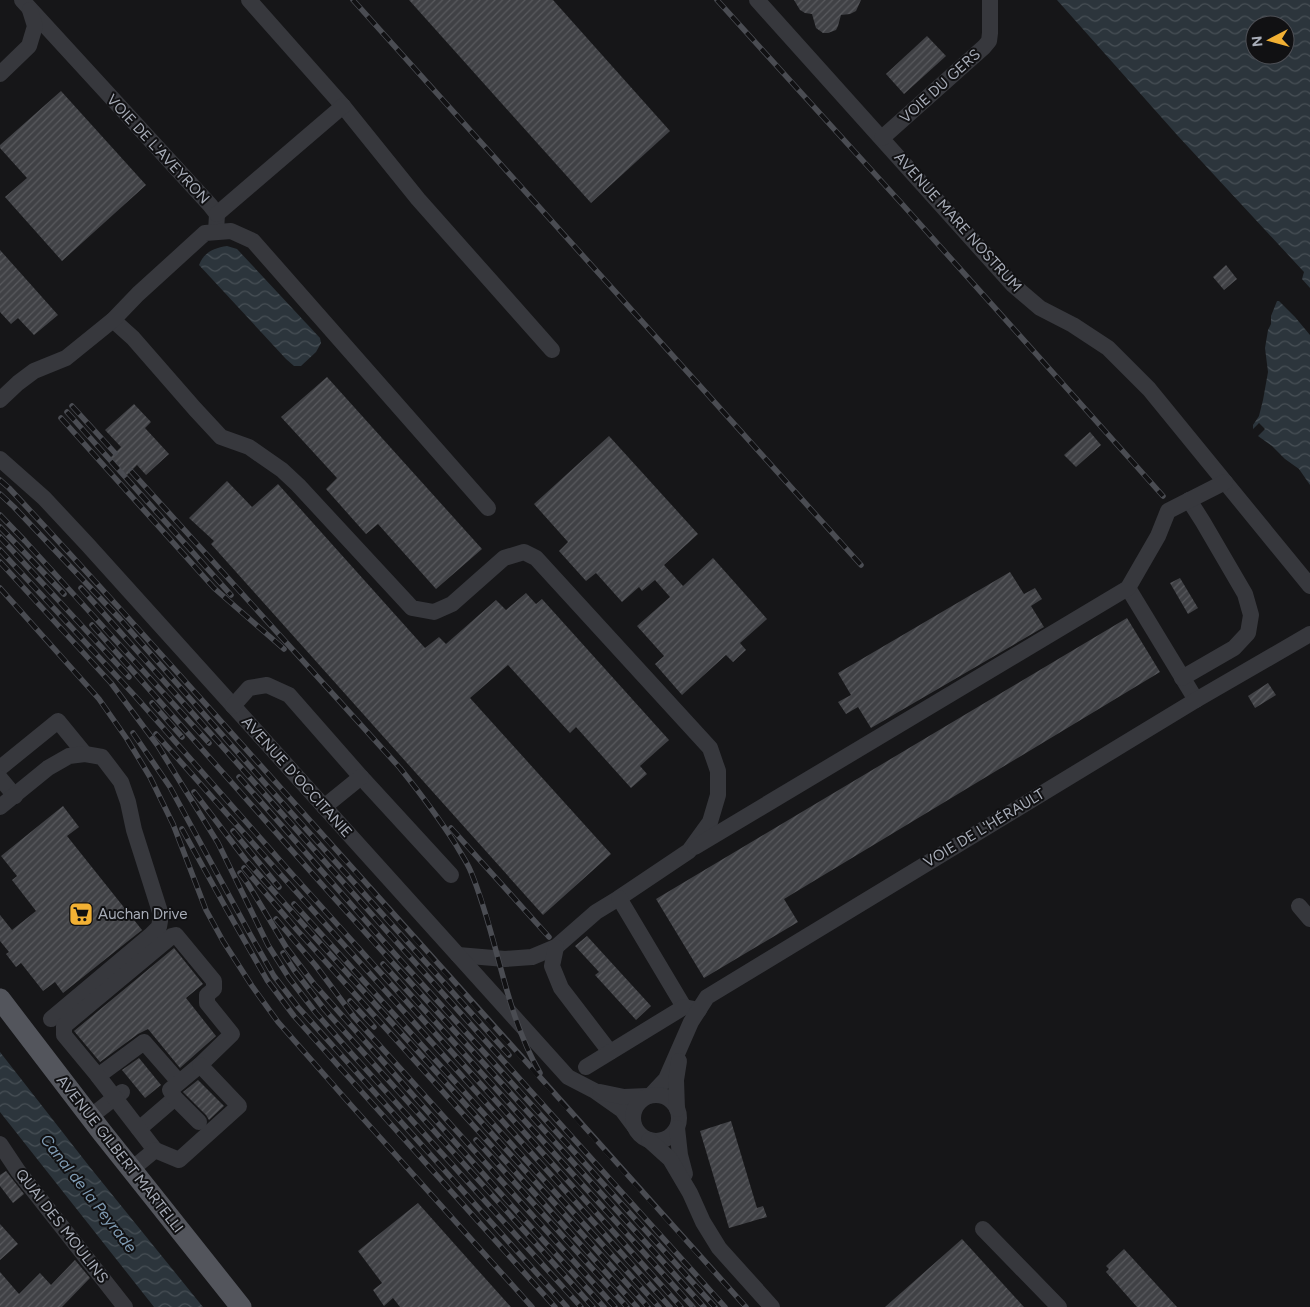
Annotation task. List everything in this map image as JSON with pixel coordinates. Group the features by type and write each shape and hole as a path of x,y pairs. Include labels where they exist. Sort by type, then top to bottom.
{"main road":[{"name":"AVENUE GILBERT MARTELLI","path":"0,999 90,1117 241,1307"},
{"name":"AVENUE GILBERT MARTELLI","path":"0,1021 225,1307"}],"street":[{"path":"249,0 343,106 418,199 552,350"},
{"name":"AVENUE MARE NOSTRUM","path":"757,0 1013,285 1040,308 1073,325 1108,348 1149,389 1310,586"},
{"name":"VOIE DU GERS","path":"882,138 989,41 990,0"},
{"path":"0,74 30,46 35,26 26,5"},
{"name":"VOIE DE L'AVEYRON","path":"26,5 217,214 216,232"},
{"path":"217,214 343,106"},
{"path":"0,400 34,370 66,358 113,320 138,294 205,233 231,231 253,241 488,508"},
{"path":"113,320 133,338 222,437 249,447 282,470 298,484 412,608 434,612 452,604 504,558 524,552 536,558 710,748 718,771 718,796 710,822 689,851"},
{"name":"AVENUE D'OCCITANIE","path":"0,459 44,498 568,1077 596,1091 622,1110 640,1135 649,1140 670,1159 719,1248 772,1307"},
{"path":"458,955 505,959 532,957 556,947 596,912 689,851 1128,588 1158,536 1168,511 1225,482"},
{"path":"1182,678 1234,648 1248,633 1252,615 1245,594 1189,500"},
{"path":"1128,588 1196,700"},
{"name":"VOIE DE L'HÉRAULT","path":"650,1096 666,1079 691,1022 691,1009 707,997 1196,700 1310,634"},
{"path":"233,706 249,688 267,685 289,695 451,875"},
{"path":"0,768 58,721 85,754"},
{"path":"0,807 48,768 69,756 85,754 102,758 121,782 161,916 159,927 151,935 52,1019"},
{"path":"324,807 361,777"},
{"path":"0,778 15,796"},
{"path":"586,1067 610,1052 691,1009 618,898"},
{"path":"1299,906 1310,919"},
{"path":"139,1129 177,1090 204,1056 232,1034 207,1003 208,995 214,989 214,980 192,961 176,935 172,936 64,1026 64,1036 80,1048 98,1076 118,1095 139,1129 155,1150 179,1160 239,1106 204,1056"},
{"path":"556,947 552,966 561,988 610,1052"},
{"path":"98,1076 144,1042 199,1122"},
{"path":"677,1109 676,1080 681,1045"},
{"name":"AVENUE D'OCCITANIE","path":"596,1091 624,1096 662,1096 671,1100 677,1109 679,1118 677,1128 680,1154 690,1193"},
{"path":"90,1117 118,1095"},
{"path":"634,1126 633,1114 638,1103 650,1096"},
{"path":"649,1140 660,1141 670,1137 677,1128"},
{"name":"QUAI DES MOULINS","path":"0,1145 18,1171 125,1307"},
{"path":"132,1169 155,1150"},
{"path":"983,1229 1059,1307"}],"water":[{"path":"1057,0 1310,0 1310,288 1302,279 1304,272 1178,136"},
{"path":"227,246 237,249 320,338 321,343 316,352 301,366 294,366 286,359 199,265 210,251"},
{"path":"1277,301 1295,317 1310,335 1310,485 1299,469 1258,436 1265,429 1259,423 1253,429 1263,400 1268,372 1265,348 1271,316"},
{"name":"Canal de la Peyrade","path":"0,1052 203,1307 154,1307 0,1112"}],"building":[{"path":"409,0 553,0 670,131 591,203"},
{"path":"794,0 861,0 856,11 841,15 836,30 823,33 816,28 812,14 800,10"},
{"path":"927,36 946,56 904,94 886,74"},
{"path":"61,91 146,185 62,261 5,197 27,178 0,148 0,145"},
{"path":"0,250 58,315 34,335 18,318 11,324 0,312"},
{"path":"1226,265 1237,279 1224,290 1213,277"},
{"path":"327,377 482,549 436,589 378,524 366,534 326,489 337,478 281,417"},
{"path":"134,404 151,422 145,428 169,454 146,475 137,465 127,475 110,458 121,447 105,430"},
{"path":"1090,432 1101,445 1076,467 1064,455"},
{"path":"609,436 698,534 664,565 683,586 713,558 767,619 740,643 746,650 733,662 726,655 682,695 655,664 664,656 637,626 670,597 655,580 642,591 639,587 622,602 596,573 586,581 559,551 568,542 534,504"},
{"path":"227,481 252,507 278,484 425,648 439,637 446,644 496,600 506,610 526,593 536,604 542,599 669,740 640,766 647,774 631,788 576,727 570,733 508,665 470,698 611,854 543,915 211,544 214,541 189,518"},
{"path":"1010,572 1024,594 1035,588 1042,599 1031,606 1044,627 871,728 858,707 846,714 838,702 851,695 838,673"},
{"path":"1180,578 1198,608 1188,614 1170,583"},
{"path":"1127,618 1160,672 784,899 798,922 704,978 656,899"},
{"path":"1268,683 1276,695 1255,708 1248,696"},
{"name":"Auchan Drive","path":"63,806 79,827 67,836 142,930 63,993 55,982 43,991 21,963 16,967 6,954 9,952 0,941 0,915 12,930 36,911 12,880 17,876 1,856"},
{"path":"587,936 651,1006 636,1020 595,975 599,972 575,946"},
{"path":"174,948 203,984 186,998 216,1036 180,1068 148,1029 138,1034 100,1062 74,1031"},
{"path":"139,1058 161,1085 145,1098 122,1070"},
{"path":"198,1080 224,1106 209,1120 183,1092"},
{"path":"731,1121 757,1208 763,1206 767,1217 729,1228 700,1131"},
{"path":"6,1171 24,1194 13,1203 0,1186 0,1175"},
{"path":"418,1203 511,1307 400,1307 393,1298 384,1306 373,1290 382,1283 358,1251"},
{"path":"0,1224 18,1244 0,1260"},
{"path":"962,1239 1024,1307 885,1307"},
{"path":"1124,1249 1177,1307 1137,1307 1106,1272 1109,1269 1106,1266"},
{"path":"75,1260 90,1278 62,1307 0,1307 0,1272 19,1294 40,1273 51,1285"}],"railway":[{"path":"353,0 861,565"},
{"path":"717,0 1163,496"},
{"path":"72,406 115,453"},
{"path":"67,412 231,595"},
{"path":"61,418 214,588 284,649"},
{"path":"131,471 400,768 443,825 471,872 488,922 509,999 528,1049 540,1073"},
{"path":"0,480 145,637 746,1307"},
{"path":"0,494 120,619 509,1055"},
{"path":"0,515 209,743"},
{"path":"0,527 64,594"},
{"path":"0,537 129,677"},
{"path":"0,550 135,696 292,874 681,1307"},
{"path":"0,562 111,683 158,746 218,843 268,945 289,978 316,1013 581,1307"},
{"path":"0,588 99,699 127,739 150,777 173,824 206,910 223,941 278,1022 532,1307"},
{"path":"81,588 725,1307"},
{"path":"92,625 326,889 704,1307"},
{"path":"152,703 182,737"},
{"path":"133,733 170,787 274,976 298,1007 567,1307"},
{"path":"156,734 670,1307"},
{"path":"239,777 394,953 715,1307"},
{"path":"194,792 245,859 648,1307"},
{"path":"451,828 549,937"},
{"path":"182,829 267,980 294,1016 555,1307"},
{"path":"233,831 279,887"},
{"path":"244,868 297,930 637,1307"},
{"path":"240,873 286,947 314,984 604,1307"},
{"path":"294,904 659,1307"},
{"path":"276,919 316,966 354,1017 615,1307"},
{"path":"283,953 325,1010 593,1307"},
{"path":"383,964 693,1307"},
{"path":"350,1001 374,1027"},
{"path":"476,1140 627,1307"}],"place":[{"name":"Auchan Drive","path":"81,914"}]}
